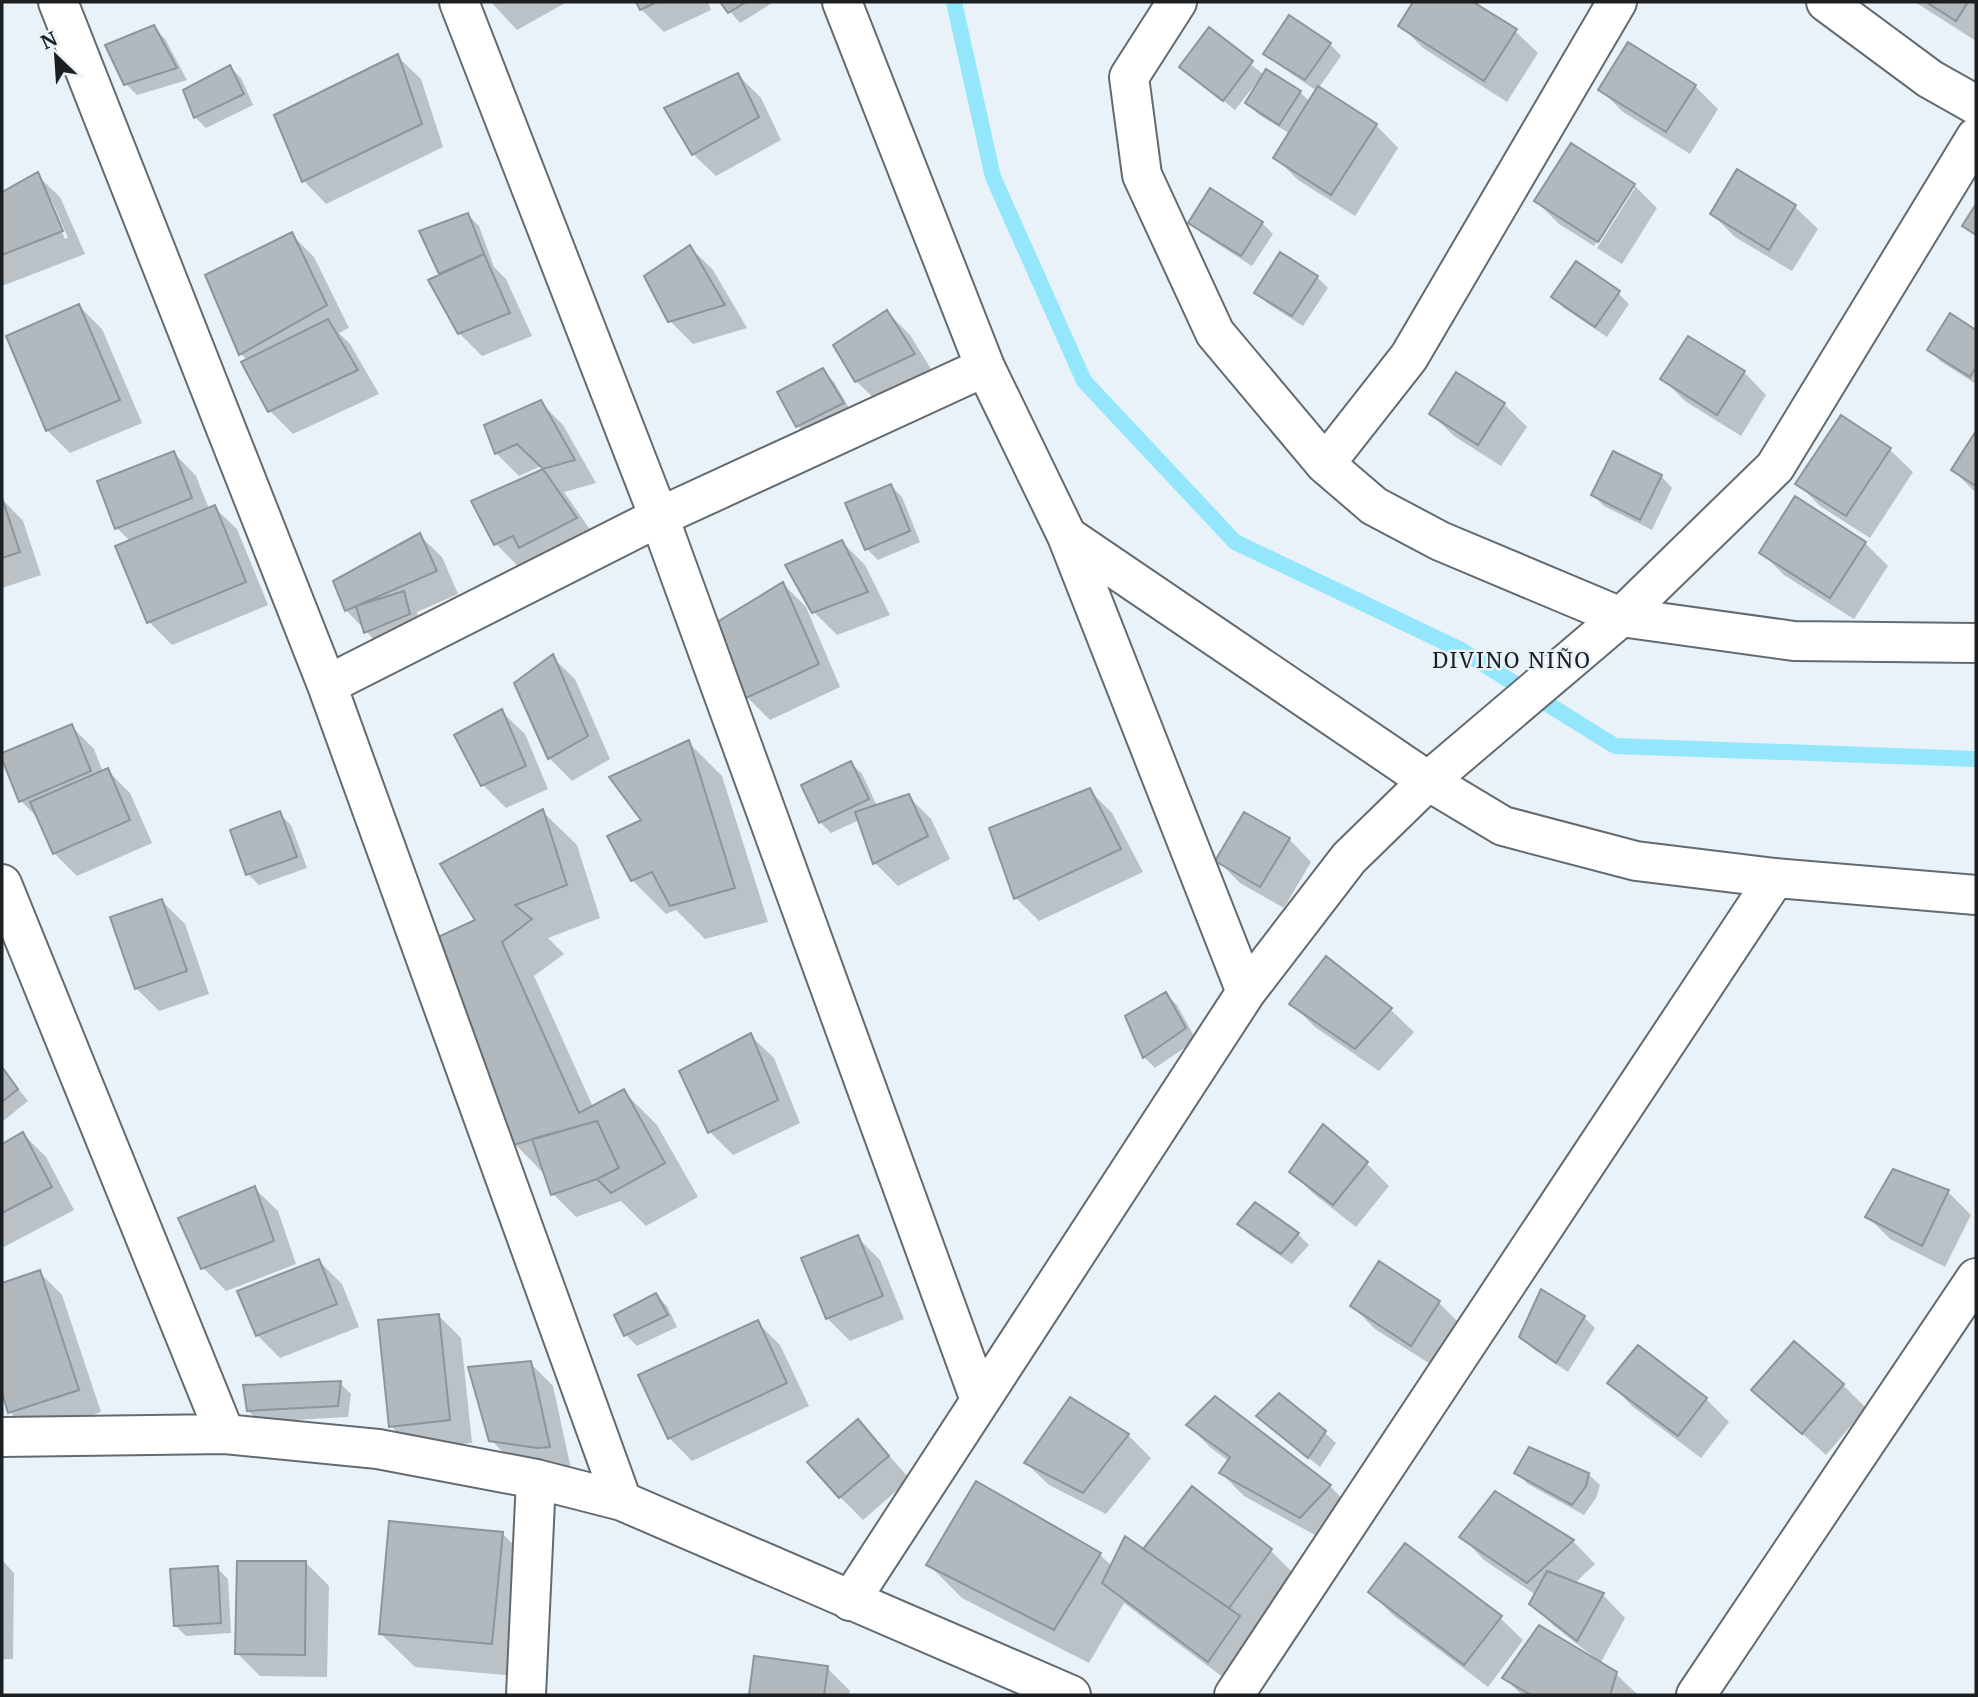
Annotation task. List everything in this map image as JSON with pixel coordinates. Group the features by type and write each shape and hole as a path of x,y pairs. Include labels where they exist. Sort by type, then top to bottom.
{"street":[{"path":"58,2 327,685 622,1501"},
{"path":"459,2 659,517 980,1400"},
{"path":"842,2 985,367 1067,536 1247,992"},
{"path":"1177,2 1129,77 1142,175 1215,333 1325,464 1374,506 1440,541 1621,617 1794,641 1976,643"},
{"path":"1325,464 1409,356 1616,2"},
{"path":"1826,2 1930,79 1976,105"},
{"path":"850,1601 1247,992 1349,858 1428,781 1621,617 1776,467 1976,137"},
{"path":"327,685 659,517 985,367"},
{"path":"1067,536 1428,781 1503,826 1636,861 1775,878 1976,895"},
{"path":"1234,1695 1775,878"},
{"path":"2,884 225,1434"},
{"path":"1696,1695 1976,1278"},
{"path":"2,1437 225,1434 378,1449 536,1479 622,1501 1071,1695"},
{"path":"526,1695 536,1479"}],"building":[{"path":"636,2 657,2 640,10"},
{"path":"720,2 746,2 728,13"},
{"path":"1413,2 1473,2 1517,29 1484,81 1398,26"},
{"path":"1926,2 1968,2 1956,21"},
{"path":"1289,15 1331,43 1305,80 1263,54"},
{"path":"154,25 177,68 124,85 105,45"},
{"path":"1209,27 1253,61 1223,101 1179,67"},
{"path":"1628,42 1696,85 1666,132 1598,90"},
{"path":"398,54 422,124 302,182 274,115"},
{"path":"230,65 244,94 194,118 183,90"},
{"path":"1266,69 1301,91 1279,125 1245,103"},
{"path":"738,73 759,117 692,155 664,108"},
{"path":"1318,86 1377,124 1331,195 1273,158"},
{"path":"1571,143 1635,184 1598,242 1534,201"},
{"path":"1737,169 1796,205 1769,250 1710,214"},
{"path":"38,172 63,231 2,255 2,192"},
{"path":"1210,188 1263,222 1241,256 1188,223"},
{"path":"1976,204 1976,235 1962,226"},
{"path":"468,213 484,254 439,274 419,231"},
{"path":"292,232 327,305 239,355 205,275"},
{"path":"690,245 725,305 668,322 644,276"},
{"path":"1280,252 1318,276 1292,316 1254,293"},
{"path":"484,254 510,313 458,334 428,280"},
{"path":"1576,261 1620,291 1595,327 1551,297"},
{"path":"79,304 120,400 46,431 6,336"},
{"path":"887,310 915,354 855,382 833,345"},
{"path":"1950,313 1976,330 1976,367 1970,377 1927,350"},
{"path":"328,319 358,370 268,412 241,362"},
{"path":"1688,336 1745,371 1717,415 1660,379"},
{"path":"823,368 844,403 796,427 777,392"},
{"path":"1456,372 1505,403 1478,445 1429,414"},
{"path":"541,400 575,460 543,469 517,444 495,454 484,425"},
{"path":"1841,415 1891,448 1846,516 1795,484"},
{"path":"1976,431 1976,486 1951,470"},
{"path":"174,451 192,498 115,529 97,481"},
{"path":"1613,451 1662,475 1640,520 1591,495"},
{"path":"543,469 577,518 519,548 513,536 494,545 471,501"},
{"path":"891,484 910,531 865,550 845,503"},
{"path":"1795,496 1866,542 1830,598 1759,553"},
{"path":"2,498 20,552 2,558"},
{"path":"215,505 246,582 147,623 115,546"},
{"path":"420,533 437,571 345,611 333,581"},
{"path":"842,540 868,592 812,613 785,565"},
{"path":"783,582 819,664 746,698 714,624"},
{"path":"404,591 410,614 364,633 356,606"},
{"path":"553,654 588,736 548,759 514,683"},
{"path":"502,709 526,766 481,786 454,735"},
{"path":"72,724 91,771 19,802 2,753"},
{"path":"689,740 735,888 670,906 652,872 631,881 607,836 641,820 609,777"},
{"path":"851,761 869,799 819,823 801,785"},
{"path":"108,768 130,820 53,854 30,802"},
{"path":"1090,788 1121,849 1014,899 989,828"},
{"path":"909,794 928,836 873,864 855,812"},
{"path":"543,809 567,885 515,905 532,919 502,942 579,1113 624,1089 665,1163 611,1193 597,1179 619,1168 597,1121 513,1145 438,937 475,920 440,864"},
{"path":"280,811 297,857 246,875 230,830"},
{"path":"1244,812 1290,838 1260,887 1215,861"},
{"path":"162,899 187,971 135,989 110,917"},
{"path":"1326,956 1392,1008 1355,1049 1289,1004"},
{"path":"1166,992 1186,1028 1143,1058 1125,1016"},
{"path":"751,1033 778,1100 708,1133 679,1071"},
{"path":"2,1067 18,1089 2,1102"},
{"path":"597,1121 619,1168 597,1179 551,1195 532,1139"},
{"path":"1323,1124 1368,1162 1333,1205 1289,1172"},
{"path":"23,1132 52,1187 2,1213 2,1144"},
{"path":"1893,1169 1949,1190 1922,1246 1865,1217"},
{"path":"255,1186 274,1241 201,1269 178,1218"},
{"path":"1255,1202 1299,1233 1281,1254 1237,1224"},
{"path":"858,1235 883,1296 826,1319 801,1258"},
{"path":"319,1259 337,1304 256,1336 237,1291"},
{"path":"1379,1261 1440,1301 1411,1346 1350,1306"},
{"path":"40,1270 79,1390 8,1413 2,1392 2,1283"},
{"path":"1541,1289 1585,1316 1556,1363 1519,1337"},
{"path":"656,1293 668,1315 624,1336 614,1315"},
{"path":"439,1314 450,1420 389,1427 378,1320"},
{"path":"758,1320 787,1383 668,1439 638,1375"},
{"path":"1794,1341 1844,1384 1802,1434 1751,1390"},
{"path":"1638,1345 1707,1398 1678,1436 1607,1383"},
{"path":"531,1361 550,1447 537,1448 489,1441 468,1367"},
{"path":"341,1381 338,1406 247,1411 243,1385"},
{"path":"1279,1393 1326,1431 1308,1458 1256,1416"},
{"path":"1215,1396 1331,1485 1300,1518 1219,1473 1230,1457 1186,1425"},
{"path":"1070,1397 1129,1434 1083,1493 1024,1463"},
{"path":"858,1419 889,1456 839,1498 807,1462"},
{"path":"1529,1447 1589,1473 1586,1486 1572,1505 1514,1473"},
{"path":"976,1481 1101,1553 1054,1630 926,1565"},
{"path":"1192,1486 1272,1549 1229,1608 1143,1549"},
{"path":"1495,1491 1574,1540 1527,1583 1459,1537"},
{"path":"389,1521 503,1532 492,1644 379,1634"},
{"path":"1125,1536 1240,1616 1208,1662 1102,1583"},
{"path":"1405,1543 1502,1616 1464,1665 1368,1592"},
{"path":"237,1561 306,1561 305,1655 235,1654"},
{"path":"218,1566 221,1623 174,1626 170,1569"},
{"path":"1547,1571 1604,1593 1577,1641 1529,1604"},
{"path":"1539,1625 1617,1672 1610,1695 1531,1695 1502,1678"},
{"path":"754,1656 828,1666 824,1695 749,1695"}],"waterway":[{"path":"954,2 993,177 1084,381 1235,542 1461,650 1615,746 1976,759"}],"district":[{"name":"DIVINO NIÑO","path":"1512,661"}]}
